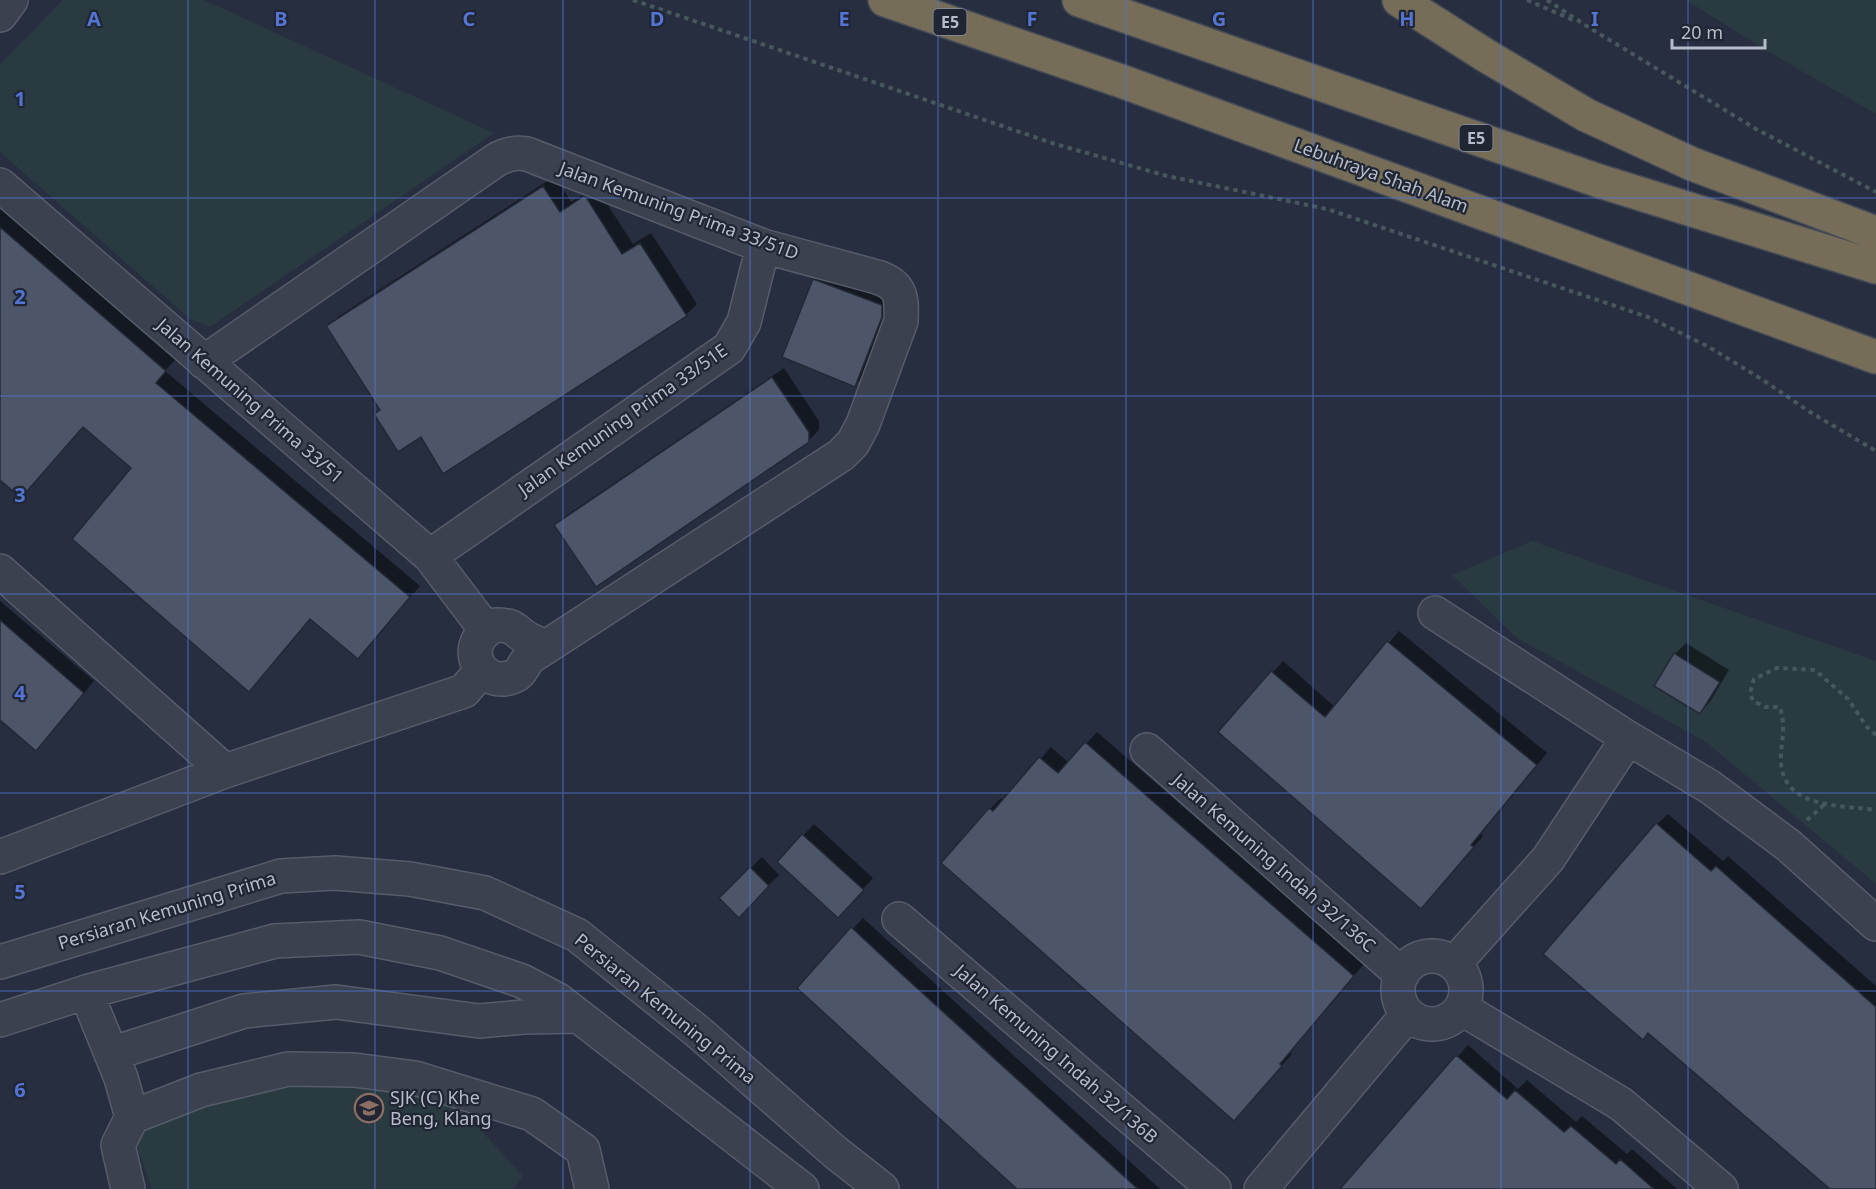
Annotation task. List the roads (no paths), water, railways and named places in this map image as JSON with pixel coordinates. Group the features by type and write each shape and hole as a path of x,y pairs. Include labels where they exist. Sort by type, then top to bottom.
{"highway":[{"name":"Lebuhraya Shah Alam","path":"885,0 1121,81 1876,357"},
{"name":"E5","path":"1078,0 1599,181 1876,267"},
{"path":"1399,0 1586,115 1692,164 1876,233"}],"street":[{"path":"0,15 10,0"},
{"name":"Jalan Kemuning Prima 33/51D","path":"204,362 496,160 508,154 527,154 763,246 884,279 900,293 901,321 863,424 854,443 841,455 528,659 523,670 514,676 503,679 491,677 482,670"},
{"name":"Jalan Kemuning Prima 33/51","path":"0,184 430,556 486,630"},
{"name":"Jalan Kemuning Prima 33/51E","path":"430,556 729,348 744,322 763,246"},
{"path":"0,571 225,771"},
{"path":"1435,614 1628,738 1710,787 1788,845 1876,924"},
{"path":"0,857 225,771 464,692 482,670 478,664 475,649 480,635 496,625 507,625 518,629 525,638 546,647"},
{"path":"1454,964 1548,859 1628,738"},
{"name":"Jalan Kemuning Indah 32/136C","path":"1147,750 1402,975"},
{"name":"Persiaran Kemuning Prima","path":"0,962 281,876 336,873 410,879 485,893 577,935 697,1031 880,1188"},
{"name":"Jalan Kemuning Indah 32/136B","path":"899,919 1214,1189"},
{"path":"0,1020 86,992 275,940 359,937 440,953 522,981 558,1000 802,1189"},
{"path":"1425,957 1445,959 1454,964 1465,980 1465,1000 1461,1008 1446,1022 1426,1024 1416,1020 1402,1006 1399,996 1402,975 1408,967 1425,957"},
{"path":"86,992 111,1054 132,1117"},
{"path":"111,1054 244,1011 336,1002 479,1021 578,1016"},
{"path":"1461,1008 1621,1104 1721,1189"},
{"path":"1261,1189 1408,1014"},
{"path":"128,1189 118,1144 132,1117 201,1090 288,1069 354,1070 415,1078 532,1114 583,1150 592,1189"}],"place":[{"name":"SJK (C) Khe Beng, Klang","path":"369,1108"}]}
